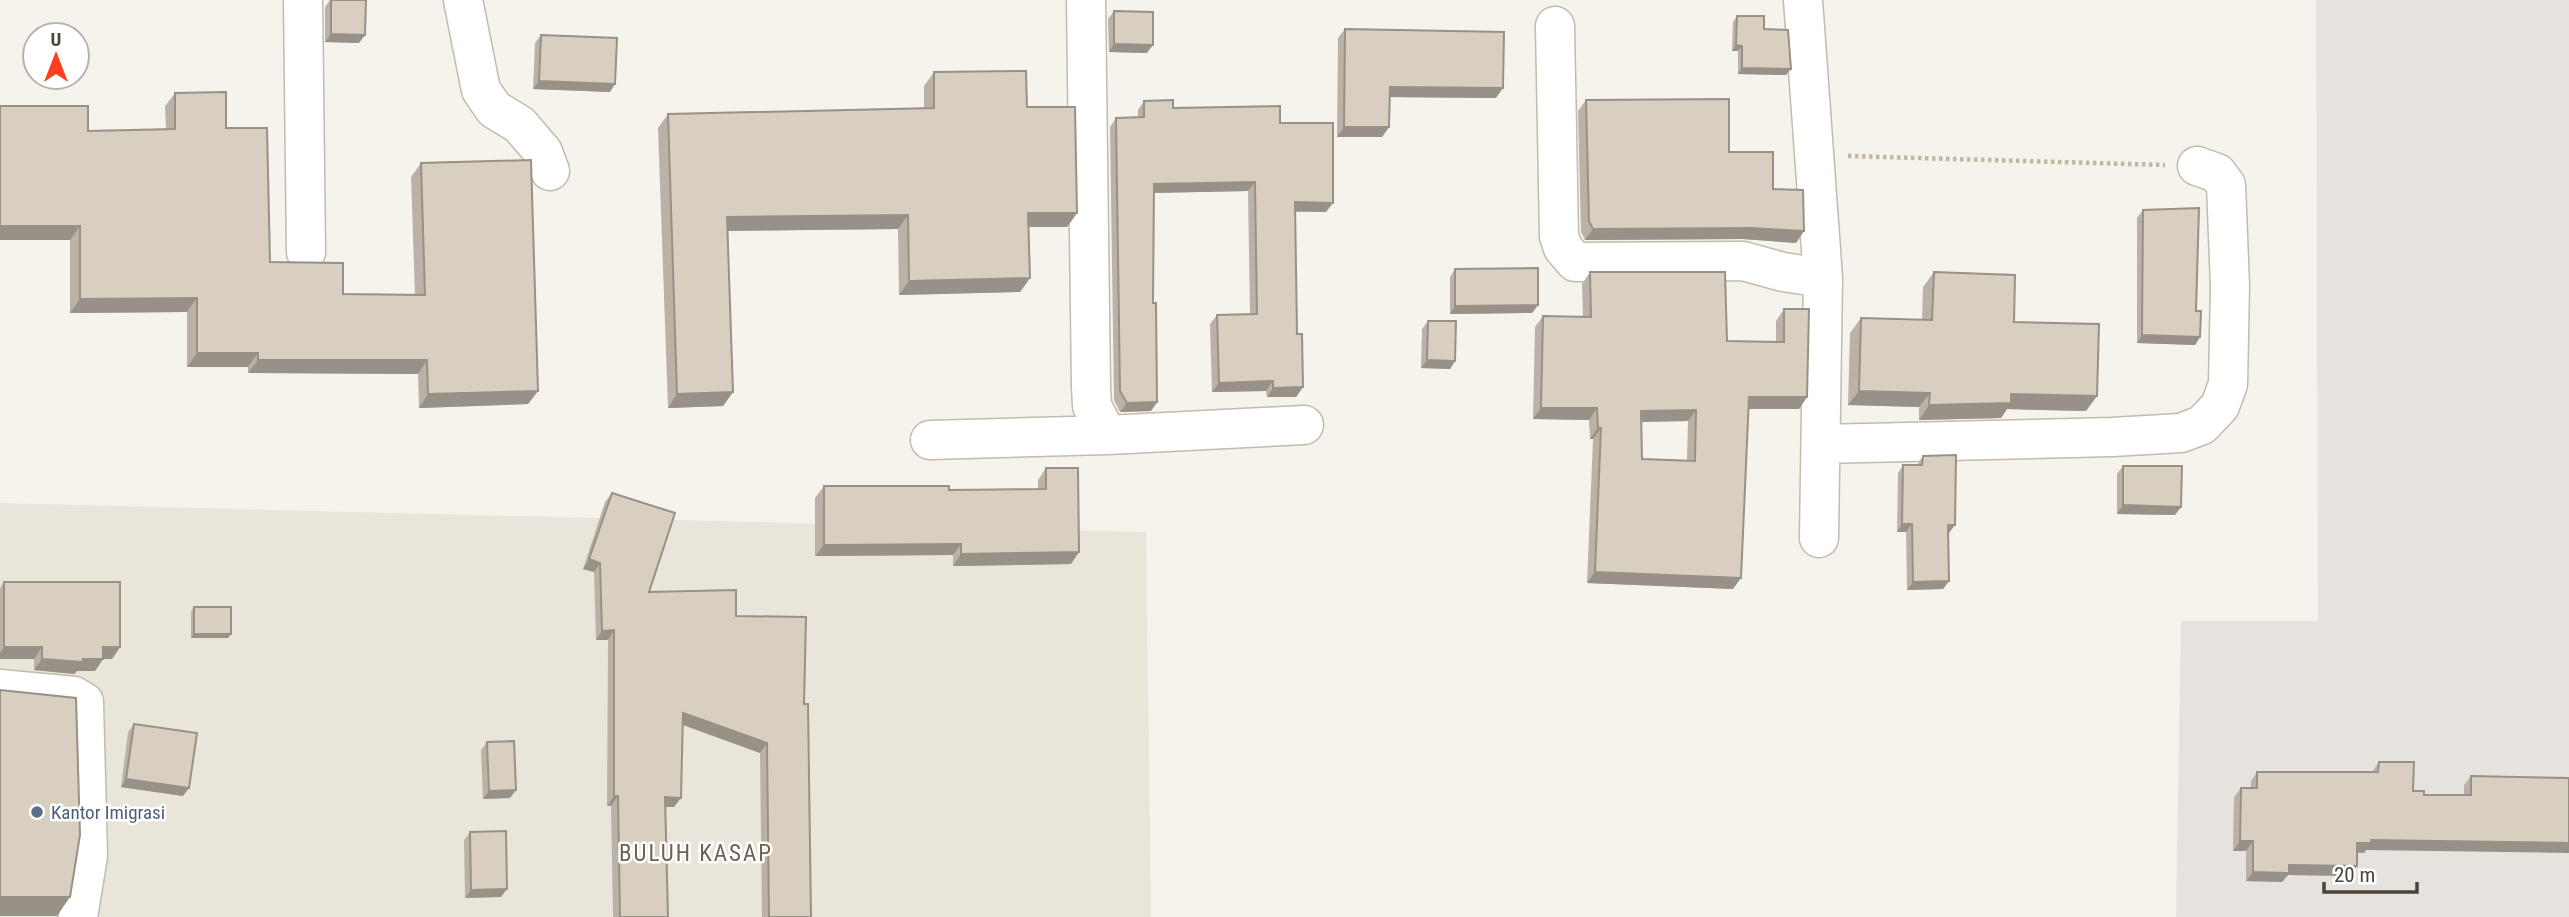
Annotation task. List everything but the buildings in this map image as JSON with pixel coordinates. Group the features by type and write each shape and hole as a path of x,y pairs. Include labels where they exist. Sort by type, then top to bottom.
{"lane":[{"path":"303,0 306,252"},
{"path":"463,0 481,90 495,109 520,125 543,152 551,172"},
{"path":"1086,0 1091,387 1092,406 1107,435"},
{"path":"1803,0 1823,278 1819,538"},
{"path":"1555,26 1559,236 1563,248 1575,262 1742,261 1783,272 1823,278"},
{"path":"1822,444 2112,437 2181,433 2202,425 2220,406 2228,384 2230,286 2226,185 2217,173 2197,166"},
{"path":"930,440 1304,425"},
{"path":"0,689 75,696 84,702 89,856 78,917"}],"path":[{"path":"1816,155 2197,166"}],"shaded area":[{"path":"2316,0 2569,0 2569,917 2176,917 2181,621 2318,621"},
{"path":"0,503 1146,532 1151,917 0,917"}],"place":[{"name":"Kantor Imigrasi","path":"37,812"}],"district":[{"name":"BULUH KASAP","path":"696,853"}]}
